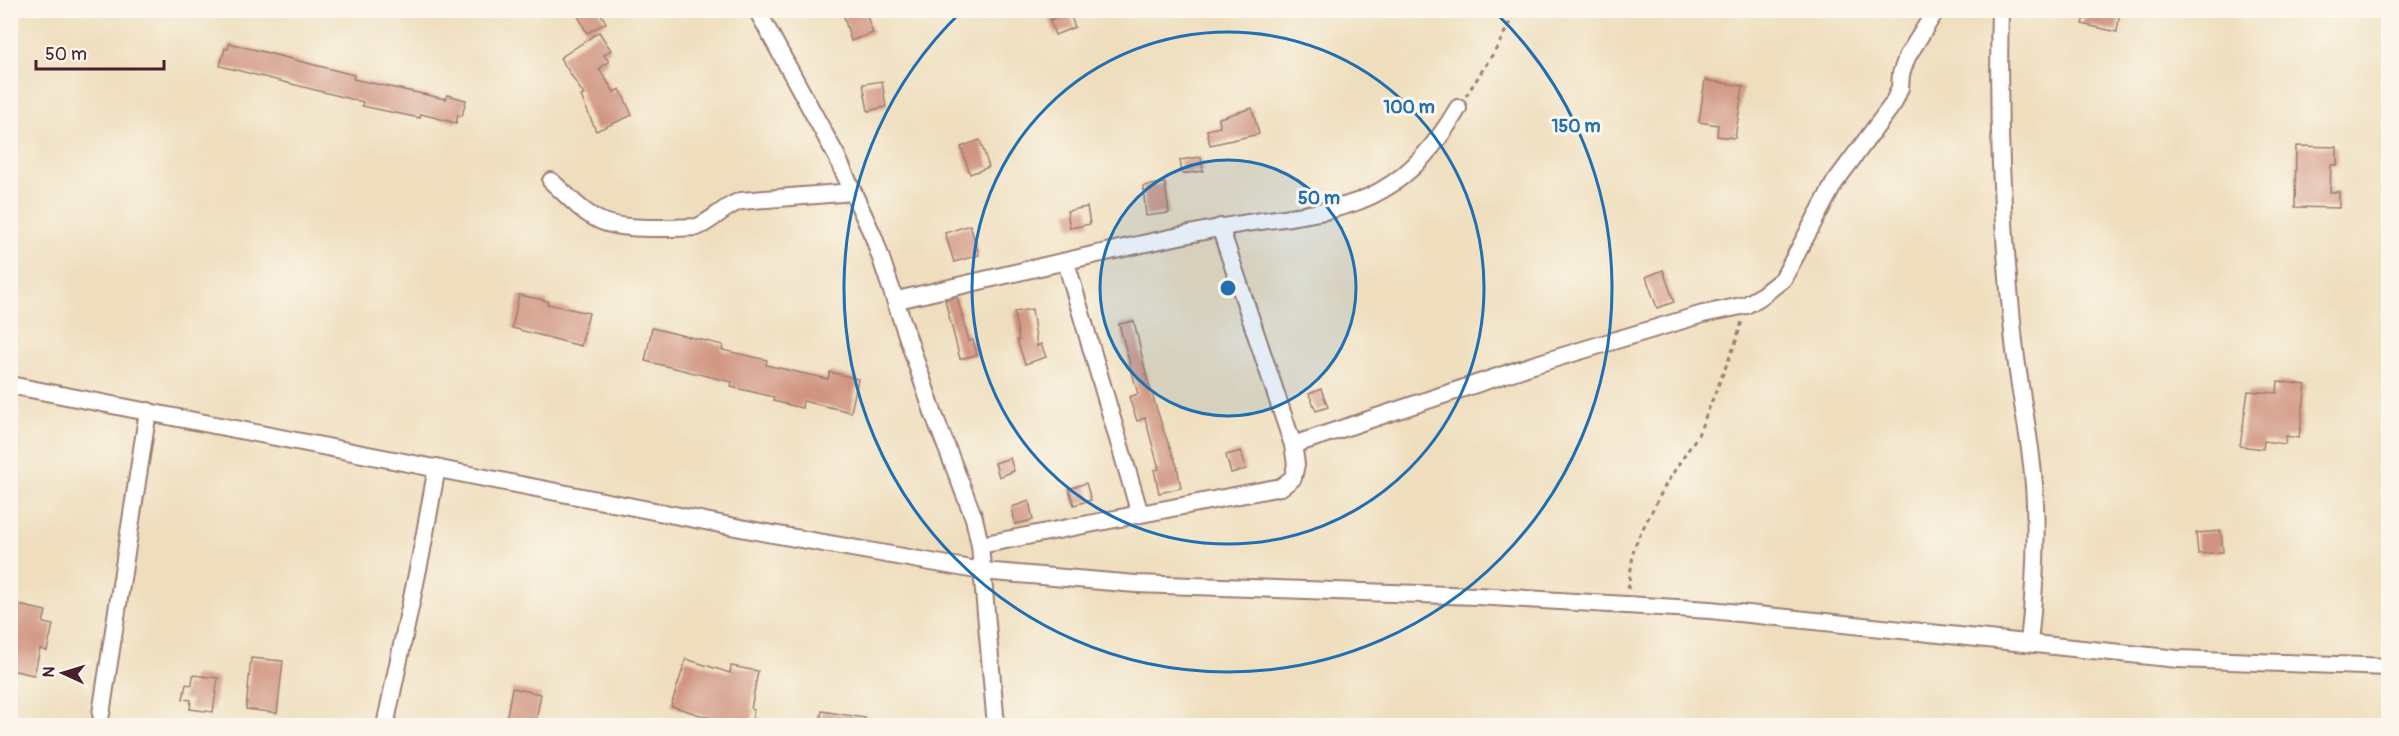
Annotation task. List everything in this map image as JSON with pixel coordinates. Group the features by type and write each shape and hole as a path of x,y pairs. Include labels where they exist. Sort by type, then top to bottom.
{"street":[{"path":"757,10 836,155 874,238 897,300 934,415 974,518 980,545 996,726"},
{"path":"1293,445 1533,365 1703,314 1746,305 1760,297 1783,279 1835,182 1893,104 1900,88 1906,57 1936,10"},
{"path":"2000,10 1999,143 2004,249 2015,358 2027,425 2035,502 2034,596 2029,643"},
{"path":"897,300 1220,227 1322,210 1357,201 1382,190 1406,172 1442,135 1458,108"},
{"path":"551,181 581,208 599,220 621,227 697,227 708,223 732,204 741,201 853,192"},
{"path":"980,545 1281,487 1293,478 1296,464 1293,445 1220,227"},
{"path":"1066,262 1140,514"},
{"path":"10,385 756,531 982,571 1136,584 1477,596 1625,605 1722,612 2178,659 2388,667"},
{"path":"101,714 148,411"},
{"path":"385,726 437,467"}],"path":[{"path":"1458,108 1498,46 1516,10"},
{"path":"1625,605 1634,548 1666,484 1698,435 1736,344 1746,305"}],"building":[{"path":"575,10 599,10 606,23 587,33"},
{"path":"842,10 865,10 873,33 851,41"},
{"path":"2086,10 2120,10 2117,32 2082,24"},
{"path":"1069,12 1075,27 1055,35 1050,20"},
{"path":"599,32 611,50 604,55 609,62 599,69 614,92 620,89 632,115 596,131 581,96 584,95 560,58"},
{"path":"229,43 354,75 353,79 446,99 447,95 466,100 462,116 458,115 456,123 421,114 420,118 381,110 362,106 363,102 220,66 225,48 228,49"},
{"path":"1705,80 1743,86 1735,138 1717,136 1718,125 1699,122"},
{"path":"882,81 886,107 868,111 863,84"},
{"path":"1252,108 1259,134 1210,145 1207,130 1220,127 1219,118"},
{"path":"980,140 989,167 970,174 961,147"},
{"path":"2296,146 2337,147 2337,165 2331,165 2330,192 2339,192 2339,208 2295,207"},
{"path":"1201,157 1203,171 1182,174 1180,160"},
{"path":"1165,183 1169,213 1146,216 1143,186"},
{"path":"1087,207 1090,224 1070,228 1067,211"},
{"path":"970,225 979,255 954,262 945,233"},
{"path":"1663,270 1674,302 1657,308 1646,277"},
{"path":"519,295 589,313 581,346 512,328"},
{"path":"957,297 969,341 973,340 977,355 960,359 945,300"},
{"path":"1032,309 1037,346 1041,344 1046,357 1025,364 1017,340 1019,340 1014,312"},
{"path":"1134,321 1147,378 1177,466 1181,488 1159,493 1154,470 1159,469 1145,418 1137,421 1129,397 1138,394 1119,324"},
{"path":"652,328 723,345 722,350 767,360 766,365 828,379 830,372 858,379 851,412 803,401 802,408 773,401 774,397 731,387 732,382 645,361"},
{"path":"2278,381 2306,385 2299,438 2286,436 2285,444 2264,441 2263,449 2240,446 2248,391 2277,393"},
{"path":"1321,389 1328,407 1316,411 1309,394"},
{"path":"1241,451 1246,469 1231,473 1226,455"},
{"path":"1010,458 1014,471 999,477 995,463"},
{"path":"1086,483 1091,500 1074,505 1069,489"},
{"path":"1029,501 1033,520 1015,524 1012,507"},
{"path":"2221,531 2223,552 2198,554 2196,533"},
{"path":"10,603 46,611 43,623 53,625 47,651 40,649 34,675 10,670"},
{"path":"251,658 283,661 277,713 246,709"},
{"path":"686,659 730,673 731,666 758,671 751,709 754,710 751,726 710,718 671,706"},
{"path":"193,675 218,678 213,712 190,709 191,700 183,699 186,684 192,685"},
{"path":"512,688 541,694 535,726 505,726"},
{"path":"822,711 865,718 864,726 819,726"}]}
